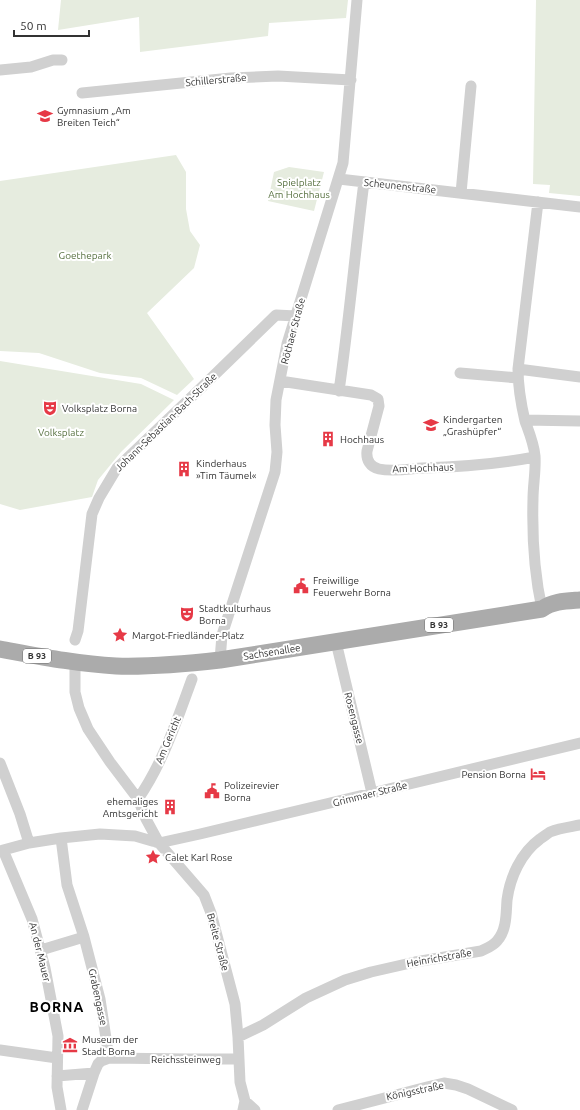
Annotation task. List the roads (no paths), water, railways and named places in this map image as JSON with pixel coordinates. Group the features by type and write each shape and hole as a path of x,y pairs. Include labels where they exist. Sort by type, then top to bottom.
{"main road":[{"name":"Sachsenallee","path":"542,609 549,604 580,600"},
{"name":"Sachsenallee","path":"0,649 75,662 116,666 160,666 220,660 542,609 552,612 580,611"}],"street":[{"name":"Röthaer Straße","path":"220,660 222,635 275,472 277,452 275,425 276,400 287,344 343,163 357,0"},
{"path":"0,70 31,67 53,60 62,60"},
{"name":"Schillerstraße","path":"82,93 231,78 278,76 351,80"},
{"path":"461,193 471,86"},
{"name":"Scheunenstraße","path":"339,179 580,207"},
{"path":"339,391 364,182"},
{"path":"538,202 518,374 519,395 535,457 533,524 538,586 542,609"},
{"name":"Johann-Sebastian-Bach-Straße","path":"75,640 78,631 92,514 116,468 276,315 296,316"},
{"path":"460,373 580,377"},
{"name":"Am Hochhaus","path":"280,381 371,395 378,399 379,406 367,451 369,464 378,469 394,470 470,466 535,457"},
{"path":"525,420 580,421"},
{"name":"Rosengasse","path":"336,642 372,794"},
{"path":"75,662 75,692 79,708 88,729 110,762 138,799 146,819 159,843"},
{"name":"Am Gericht","path":"138,799 147,786 163,755 192,679"},
{"name":"Grimmaer Straße","path":"159,843 372,794 580,743"},
{"path":"0,763 20,814 29,843"},
{"name":"Heinrichstraße","path":"238,1037 263,1025 306,998 345,980 372,972 481,950 490,946 497,941 501,934 505,922 507,899 513,876 527,852 549,833 580,825"},
{"path":"1,850 29,843 100,834 135,836 159,843"},
{"name":"Grabengasse","path":"61,838 67,885 84,937 100,999 109,1058"},
{"name":"Breite Straße","path":"159,843 204,895 211,913 234,1004 238,1037 240,1082 244,1105"},
{"name":"An der Mauer","path":"1,850 30,914 41,950 58,1036 57,1087 61,1110"},
{"path":"41,950 84,937"},
{"path":"0,1050 57,1058"},
{"path":"82,1110 98,1064 109,1058"},
{"name":"Reichssteinweg","path":"109,1058 238,1059"},
{"path":"57,1076 94,1073"},
{"name":"Königsstraße","path":"338,1110 444,1083 468,1089 512,1110"},
{"path":"244,1105 255,1110"}],"place":[{"name":"Gymnasium „Am Breiten Teich“","path":"45,116"},
{"name":"Volksplatz Borna","path":"50,408"},
{"name":"Kindergarten „Grashüpfer“","path":"431,425"},
{"name":"Hochhaus","path":"328,439"},
{"name":"Kinderhaus »Tim Täumel«","path":"184,469"},
{"name":"Freiwillige Feuerwehr Borna","path":"301,586"},
{"name":"Stadtkulturhaus Borna","path":"187,614"},
{"name":"Margot-Friedländer-Platz","path":"120,635"},
{"name":"Pension Borna","path":"538,774"},
{"name":"Polizeirevier Borna","path":"212,791"},
{"name":"ehemaliges Amtsgericht","path":"170,807"},
{"name":"Calet Karl Rose","path":"153,857"},
{"name":"Museum der Stadt Borna","path":"70,1045"}],"district":[{"name":"BORNA","path":"57,1007"}],"park label":[{"name":"Spielplatz Am Hochhaus","path":"299,188"},
{"name":"Goethepark","path":"85,255"},
{"name":"Volksplatz","path":"61,432"}]}
